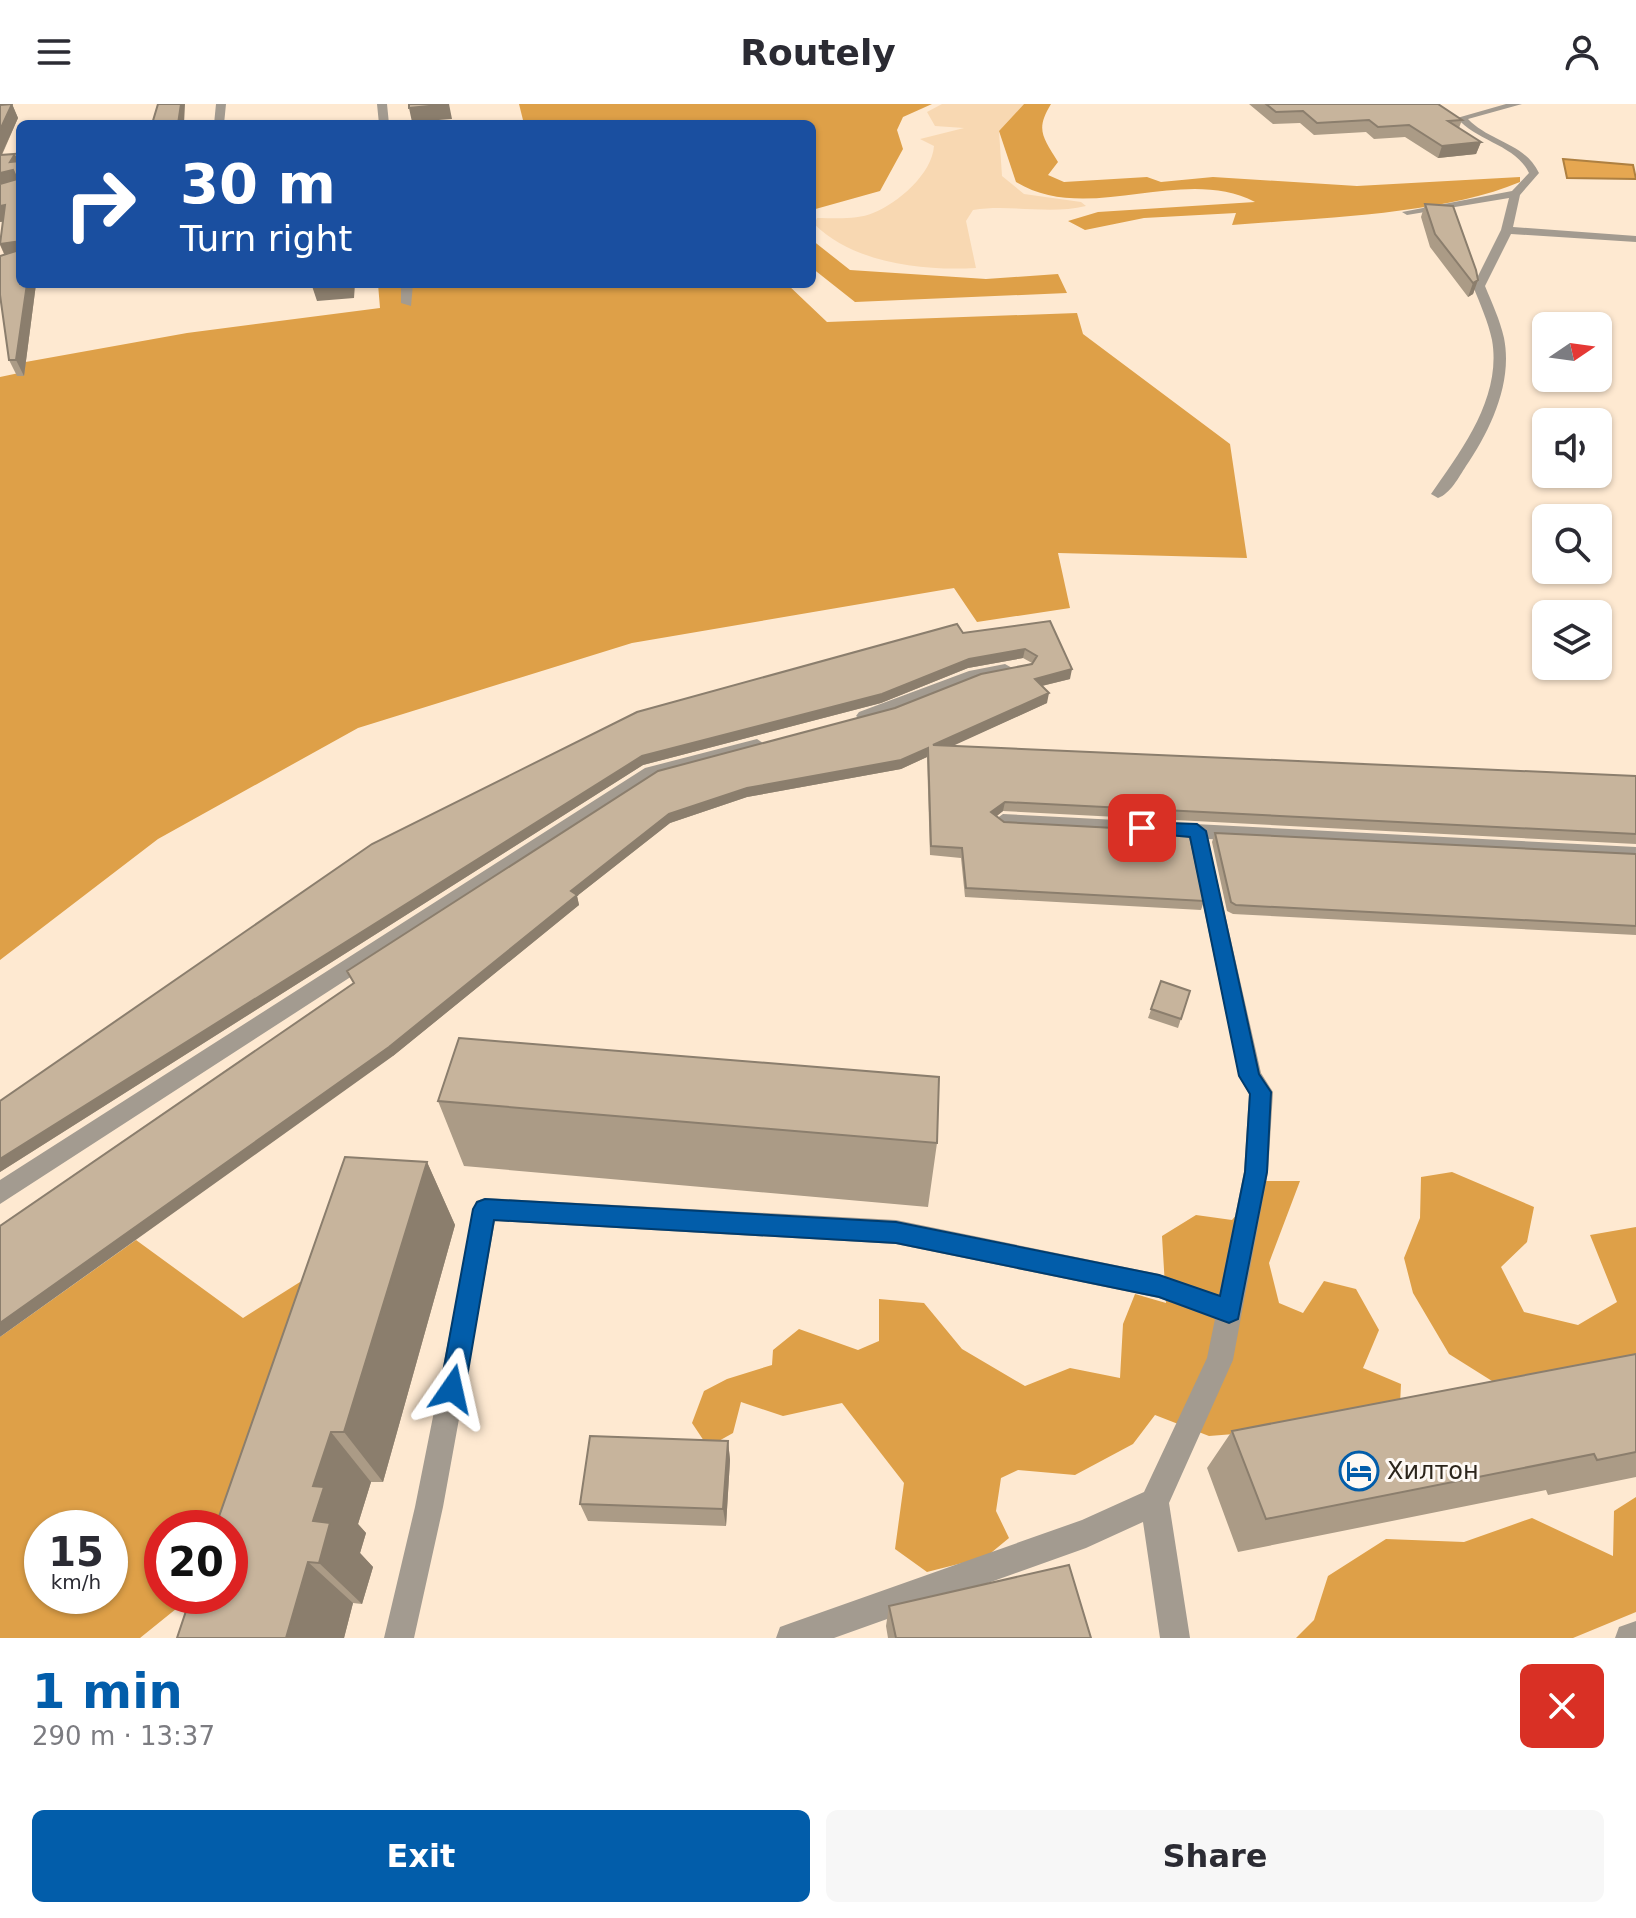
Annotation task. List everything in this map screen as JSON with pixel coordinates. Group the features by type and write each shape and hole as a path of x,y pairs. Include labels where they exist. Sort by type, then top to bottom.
{"street":[{"path":"1438,494 1479,432 1495,385 1499,343 1479,286 1507,230 1515,194 1534,173 1532,164 1522,155 1473,133 1462,118 1517,104"},
{"path":"1407,212 1515,194"},
{"path":"1507,230 1636,239"},
{"path":"407,288 407,303"},
{"path":"844,722 888,710 975,675 1024,666"},
{"path":"0,1193 652,773 770,741"},
{"path":"1003,821 1636,854"},
{"path":"1175,1638 1154,1502 1220,1360 1256,1172 1261,1092 1250,1076 1197,831"},
{"path":"399,1638 432,1493 485,1209 896,1232 1159,1286 1229,1311"},
{"path":"791,1638 1086,1533 1154,1502"},
{"path":"1630,1638 1636,1636"}],"shaded area":[{"path":"519,104 932,104 903,117 897,130 903,149 880,191 816,209 816,120 523,120"},
{"path":"942,104 1024,104 999,131 1002,176 1024,194 1081,202 1086,206 1058,210 973,210 966,221 976,268 933,268 889,262 848,248 816,226 817,218 853,218 873,213 912,186 927,167 934,146 920,139 964,128 935,126 927,112"},
{"path":"1024,104 1051,104 1042,127 1048,146 1058,162 1048,175 1064,182 1147,177 1161,182 1213,177 1357,186 1520,177 1520,182 1454,202 1379,213 1232,225 1236,213 1144,218 1085,230 1068,221 1098,212 1255,202 1227,192 1197,189 1104,198 1044,194 1016,182 999,131"},
{"path":"1563,159 1633,165 1636,179 1567,178"},
{"path":"816,243 850,270 986,279 1058,274 1067,293 855,302 816,271"},
{"path":"378,288 791,288 827,322 1077,313 1083,334 1230,444 1247,558 1058,553 1070,608 977,622 954,588 632,643 358,728 158,839 0,960 0,377 19,373 20,363 187,333 380,308"},
{"path":"1452,1172 1534,1207 1527,1242 1501,1267 1524,1312 1578,1325 1617,1302 1590,1235 1636,1227 1636,1370 1500,1386 1449,1354 1413,1293 1404,1258 1420,1218 1421,1177"},
{"path":"1265,1181 1300,1181 1269,1263 1279,1303 1303,1313 1324,1281 1356,1289 1379,1330 1363,1368 1401,1384 1400,1405 1333,1426 1209,1436 1155,1415 1133,1444 1075,1475 1018,1470 1001,1478 996,1511 1009,1538 986,1557 927,1572 895,1549 904,1483 842,1403 783,1416 741,1402 733,1433 708,1447 692,1423 704,1391 727,1379 772,1365 773,1350 799,1329 858,1350 879,1341 879,1299 924,1303 962,1349 1025,1386 1070,1368 1120,1378 1123,1324 1135,1294 1166,1303 1162,1236 1196,1215 1232,1220"},
{"path":"136,1240 243,1318 300,1282 300,1316 236,1510 144,1510 144,1614 170,1614 140,1638 0,1638 0,1337"},
{"path":"1636,1497 1636,1612 1573,1638 1296,1638 1314,1620 1328,1576 1386,1539 1464,1542 1532,1518 1613,1556 1614,1511"}],"building":[{"path":"12,104 0,130 0,105"},
{"path":"158,104 181,104 179,120 153,120"},
{"path":"409,104 449,104 409,108"},
{"path":"1266,104 1438,104 1462,120 1448,121 1481,142 1442,146 1409,125 1378,127 1369,120 1317,123 1303,111 1276,112"},
{"path":"15,154 10,162 16,161 16,177 13,170 0,173 0,155"},
{"path":"16,179 16,251 15,242 0,244 5,205 0,206 0,184"},
{"path":"1425,204 1453,206 1478,280 1473,283 1435,234"},
{"path":"16,251 16,288 26,288 16,360 9,360 0,295 0,256"},
{"path":"1050,621 1072,669 1035,679 1049,693 933,745 1636,776 1636,834 1005,802 991,812 1004,822 1189,832 1204,901 966,888 962,848 931,846 928,748 901,760 747,788 669,814 571,891 577,895 389,1047 0,1323 0,1226 354,983 347,971 658,771 895,708 981,674 1032,664 1037,656 1025,649 969,659 882,694 642,756 0,1159 0,1101 372,844 637,712 957,624 963,633"},
{"path":"1215,833 1636,854 1636,926 1236,905 1231,902"},
{"path":"1161,981 1190,991 1181,1019 1151,1009"},
{"path":"459,1038 939,1077 937,1143 438,1101"},
{"path":"345,1157 427,1162 344,1432 331,1432 313,1486 324,1487 313,1521 330,1523 319,1563 308,1562 286,1638 177,1638 185,1614 248,1614 248,1510 221,1510"},
{"name":"Хилтон","path":"1636,1354 1636,1452 1597,1460 1594,1454 1266,1519 1232,1431"},
{"path":"590,1436 728,1441 723,1509 580,1504"},
{"path":"1069,1565 1091,1638 896,1638 889,1606"}],"place":[{"name":"Хилтон","path":"1359,1471"}],"route":[{"path":"452,1389 485,1209 896,1232 1159,1286 1229,1311 1256,1172 1261,1092 1250,1076 1197,831 1142,828"}]}
